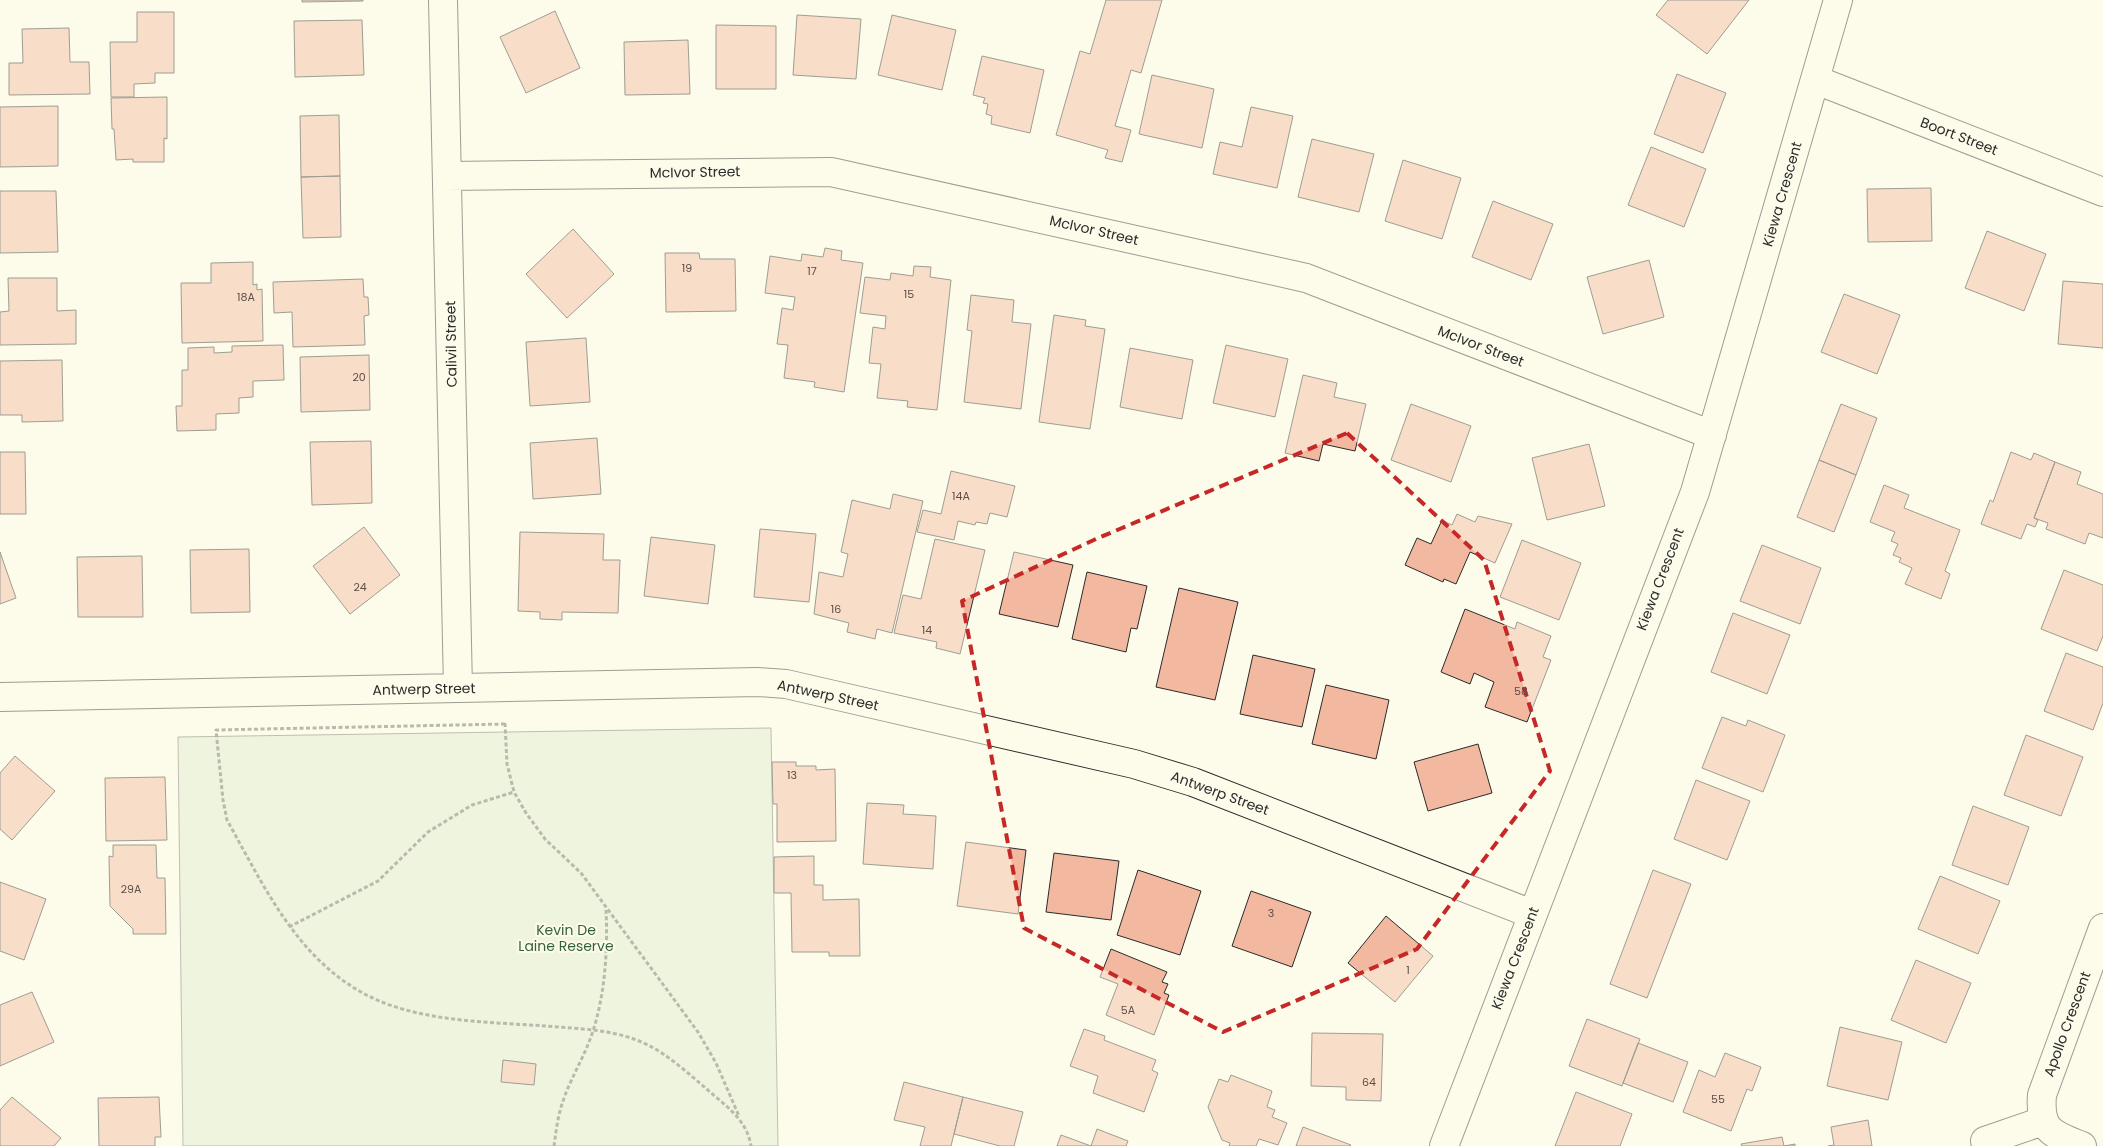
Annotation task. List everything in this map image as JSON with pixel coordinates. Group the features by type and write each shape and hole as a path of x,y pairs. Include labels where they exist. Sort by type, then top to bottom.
{"street":[{"name":"Calivil Street","path":"443,0 458,688"},
{"name":"Kiewa Crescent","path":"1444,1146 1694,492 1838,0"},
{"name":"Boort Street","path":"1816,80 2103,192"},
{"name":"McIvor Street","path":"447,176 831,172 1306,278 1712,435"},
{"name":"Antwerp Street","path":"0,697 758,682 786,684 1151,769 1193,782 1532,914"},
{"name":"Apollo Crescent","path":"2043,1122 2042,1095 2048,1075 2103,928"},
{"path":"1985,1140 2043,1122 2056,1136 2082,1146"}],"path":[{"path":"504,687 507,764 514,792 526,814 545,838 581,873 698,1032 716,1063 740,1119 750,1136 751,1146"},
{"path":"506,724 216,730 223,800 228,820 288,927 312,954 340,978 376,999 412,1011 470,1020 594,1029 623,1035 649,1045 687,1072 740,1119"},
{"path":"288,927 378,881 428,832 472,805 514,792"},
{"path":"554,1146 562,1102 585,1055 594,1029 604,971 607,935 606,909"}],"highlighted area":[{"path":"1347,433 1484,560 1550,771 1417,949 1223,1032 1024,928 962,601 1096,539"}],"green space":[{"name":"Kevin De Laine Reserve","path":"771,728 778,1146 183,1146 178,737"}],"building":[{"path":"302,0 363,0 363,1 302,2"},
{"path":"1106,0 1162,0 1141,73 1131,70 1115,126 1131,130 1122,162 1105,158 1108,150 1056,135 1080,51 1090,54"},
{"path":"1668,0 1749,0 1707,54 1656,15"},
{"path":"555,11 580,68 526,93 500,37"},
{"path":"137,12 174,12 174,73 155,73 155,83 134,84 134,97 111,97 110,42 137,42"},
{"path":"797,15 861,19 856,79 793,75"},
{"path":"892,15 956,30 942,90 878,75"},
{"path":"362,20 364,75 295,77 294,21"},
{"path":"716,25 776,26 776,89 716,89"},
{"path":"69,28 70,62 89,62 90,94 9,95 9,63 23,63 22,29"},
{"path":"688,40 690,94 625,95 624,42"},
{"path":"982,56 1044,70 1030,133 991,124 992,116 986,114 988,104 983,103 985,98 973,95"},
{"path":"1677,74 1726,93 1703,153 1654,134"},
{"path":"1152,75 1214,89 1202,148 1139,134"},
{"path":"167,97 167,139 164,138 164,162 133,162 133,159 116,160 111,98"},
{"path":"58,106 58,166 0,167 0,107"},
{"path":"1251,107 1293,116 1277,188 1213,174 1220,142 1242,147"},
{"path":"339,115 340,176 301,177 300,116"},
{"path":"1312,139 1374,154 1359,212 1298,197"},
{"path":"1651,147 1706,169 1684,227 1628,205"},
{"path":"1403,160 1461,178 1442,239 1385,221"},
{"path":"340,176 341,237 303,238 301,177"},
{"path":"1931,188 1932,241 1868,242 1867,189"},
{"path":"0,191 56,191 58,252 0,253"},
{"path":"1493,201 1553,224 1531,280 1472,257"},
{"path":"573,229 614,274 567,318 526,274"},
{"path":"1987,231 2046,254 2024,311 1965,288"},
{"path":"825,248 842,251 841,260 863,263 844,392 814,387 815,382 784,378 788,345 777,344 782,308 793,310 795,297 765,293 770,256 801,261 802,254 823,257"},
{"path":"665,253 699,253 700,259 735,259 736,311 666,312"},
{"path":"1649,260 1664,317 1603,334 1587,277"},
{"path":"253,262 253,285 257,284 257,290 262,289 263,341 182,343 181,283 211,283 211,263"},
{"path":"914,266 931,267 930,277 951,280 937,410 907,407 908,401 877,398 881,364 869,363 873,327 885,329 886,316 860,313 865,277 890,280 891,273 913,276"},
{"path":"8,278 57,278 57,311 76,310 76,344 0,345 0,312 9,311"},
{"path":"363,279 364,297 368,297 369,315 364,316 365,345 293,347 292,312 274,313 273,282"},
{"path":"2063,281 2103,284 2103,348 2058,344"},
{"path":"1844,294 1900,315 1877,374 1821,352"},
{"path":"971,295 1014,300 1012,322 1031,324 1021,409 964,402 972,331 967,330"},
{"path":"1054,315 1086,320 1085,326 1105,329 1090,429 1039,422"},
{"path":"586,338 590,402 530,406 526,342"},
{"path":"283,345 284,380 253,381 253,397 239,398 239,413 216,414 216,430 177,431 176,406 182,406 182,370 188,370 188,348 214,347 214,353 232,352 232,346"},
{"path":"1226,345 1288,359 1275,417 1213,403"},
{"path":"1130,348 1193,360 1182,419 1120,407"},
{"path":"369,355 370,410 301,412 300,357"},
{"path":"62,360 63,421 22,422 22,415 0,415 0,361"},
{"path":"1303,375 1337,383 1334,397 1366,404 1355,451 1323,444 1319,461 1285,453"},
{"path":"1411,404 1471,426 1451,482 1391,460"},
{"path":"1841,404 1877,418 1856,475 1819,460"},
{"path":"597,438 601,494 533,499 530,443"},
{"path":"371,441 372,503 312,505 310,442"},
{"path":"1589,444 1605,506 1547,520 1532,458"},
{"path":"0,452 25,452 26,514 0,514"},
{"path":"2011,452 2031,460 2034,453 2055,462 2034,518 2038,520 2035,527 2027,524 2021,539 1981,524 1990,500 1993,502"},
{"path":"1819,460 1856,475 1834,532 1797,517"},
{"path":"2055,462 2081,472 2077,484 2103,494 2103,538 2089,533 2085,544 2046,529 2048,523 2034,518"},
{"path":"951,471 1015,486 1007,517 990,513 987,524 976,522 975,525 958,521 954,540 917,532 923,510 941,514"},
{"path":"1884,485 1909,495 1904,508 1960,530 1945,571 1950,574 1941,599 1905,584 1912,568 1899,562 1901,558 1893,555 1898,544 1891,541 1895,532 1870,522"},
{"path":"893,494 923,501 892,633 877,629 875,639 847,632 849,623 814,614 819,572 843,577 848,554 841,552 852,500 890,509"},
{"path":"1457,514 1475,522 1478,516 1512,524 1495,563 1470,552 1456,584 1444,579 1443,582 1405,565 1417,538 1431,544 1442,520 1452,525"},
{"path":"364,527 400,575 350,614 313,566"},
{"path":"760,529 816,534 809,602 754,597"},
{"path":"520,532 604,534 603,560 620,560 618,613 562,612 562,620 540,619 540,612 518,611"},
{"path":"651,537 715,545 708,604 644,596"},
{"path":"935,539 985,550 960,654 936,648 937,642 894,633 903,595 921,599"},
{"path":"1522,540 1581,563 1559,620 1500,597"},
{"path":"1762,545 1821,568 1800,624 1740,601"},
{"path":"249,549 250,612 191,613 190,550"},
{"path":"0,552 16,598 0,604"},
{"path":"1014,552 1073,565 1058,627 999,614"},
{"path":"142,556 143,617 78,617 77,557"},
{"path":"2064,570 2103,585 2103,636 2097,651 2041,629"},
{"path":"1087,572 1147,586 1137,629 1131,628 1126,652 1072,639"},
{"path":"1179,588 1238,602 1215,700 1156,687"},
{"path":"1465,609 1515,629 1517,622 1551,636 1543,657 1551,660 1527,722 1485,707 1494,682 1474,673 1470,684 1441,672"},
{"path":"1733,613 1790,635 1767,694 1711,672"},
{"path":"2066,653 2103,667 2103,703 2093,730 2044,711"},
{"path":"1253,655 1315,669 1302,727 1240,714"},
{"path":"1326,685 1389,700 1376,759 1312,744"},
{"path":"1722,717 1746,726 1748,720 1785,735 1763,792 1702,768"},
{"path":"2026,735 2083,757 2061,816 2004,795"},
{"path":"1478,744 1492,793 1428,811 1414,762"},
{"path":"15,756 55,791 12,840 0,829 0,773"},
{"path":"772,762 796,762 796,766 816,766 816,770 835,769 836,841 777,842 777,804 773,804"},
{"path":"165,777 167,840 106,841 105,778"},
{"path":"1696,780 1750,801 1727,860 1674,839"},
{"path":"867,803 904,805 903,814 936,816 933,869 863,864"},
{"path":"1973,806 2029,827 2008,885 1952,865"},
{"path":"966,842 1026,850 1018,914 957,906"},
{"path":"113,845 156,845 157,878 165,878 166,934 133,934 133,929 110,906 109,856 113,857"},
{"path":"1054,853 1119,861 1111,920 1046,912"},
{"path":"814,856 814,885 823,885 823,900 859,899 860,956 829,956 829,952 792,952 791,893 774,893 774,857"},
{"path":"1138,870 1201,891 1180,955 1117,935"},
{"path":"1653,870 1691,884 1647,998 1610,984"},
{"path":"1940,876 2000,901 1978,954 1918,929"},
{"path":"0,882 46,899 24,960 0,951"},
{"path":"1251,891 1311,912 1292,967 1232,946"},
{"path":"1386,916 1433,956 1395,1002 1348,963"},
{"path":"1111,949 1167,972 1162,982 1168,984 1164,993 1169,995 1154,1035 1106,1015 1118,984 1100,977"},
{"path":"1916,960 1971,983 1946,1043 1891,1020"},
{"path":"32,992 54,1042 0,1066 0,1005"},
{"path":"1587,1019 1640,1039 1622,1086 1569,1066"},
{"path":"1840,1027 1902,1042 1888,1100 1827,1086"},
{"path":"1084,1029 1105,1036 1104,1040 1156,1060 1152,1070 1158,1073 1144,1112 1093,1093 1098,1076 1070,1066"},
{"path":"1312,1033 1383,1034 1381,1101 1346,1100 1346,1087 1311,1086"},
{"path":"1638,1043 1688,1062 1673,1102 1623,1083"},
{"path":"1725,1053 1761,1067 1752,1091 1747,1089 1731,1131 1683,1112 1699,1070 1715,1077"},
{"path":"503,1060 536,1064 534,1085 501,1082"},
{"path":"1231,1075 1272,1091 1267,1107 1275,1110 1272,1117 1287,1123 1278,1145 1259,1139 1256,1146 1229,1146 1230,1143 1222,1140 1208,1107 1219,1079 1228,1082"},
{"path":"904,1082 963,1097 951,1146 920,1146 925,1127 894,1120"},
{"path":"1576,1092 1632,1114 1620,1146 1555,1146"},
{"path":"12,1097 61,1138 54,1146 0,1146 0,1110"},
{"path":"159,1097 161,1137 155,1137 155,1146 99,1146 98,1098"},
{"path":"963,1097 1023,1112 1014,1146 1000,1146 954,1134"},
{"path":"1868,1120 1872,1146 1828,1146 1834,1145 1831,1127"},
{"path":"1303,1127 1351,1145 1296,1146"},
{"path":"1097,1129 1128,1141 1126,1146 1091,1146"},
{"path":"1061,1135 1091,1146 1057,1146"},
{"path":"1782,1137 1784,1146 1742,1146 1741,1144"}]}
